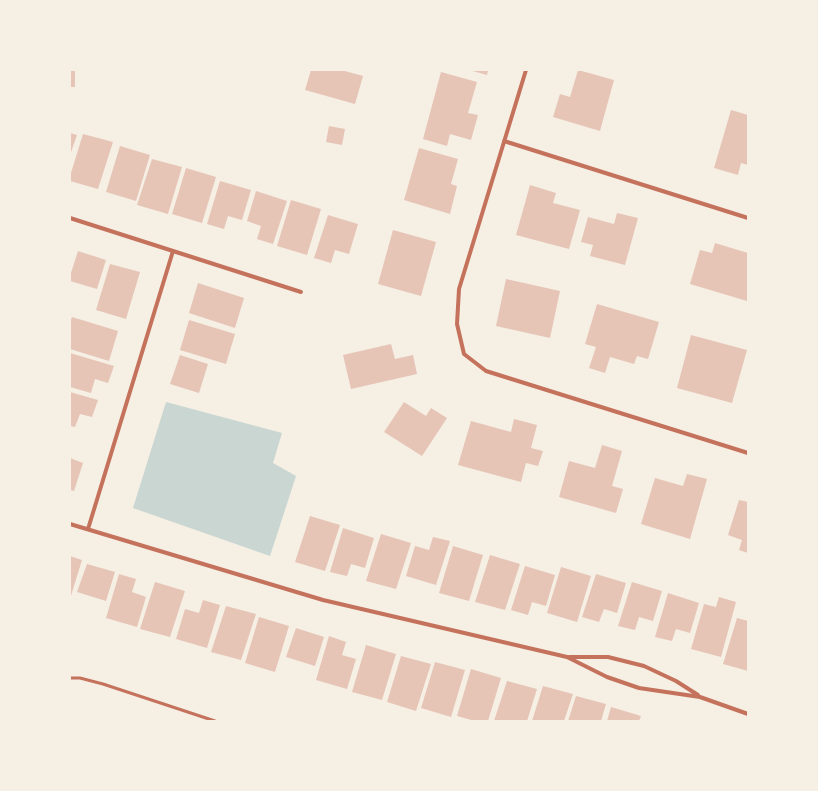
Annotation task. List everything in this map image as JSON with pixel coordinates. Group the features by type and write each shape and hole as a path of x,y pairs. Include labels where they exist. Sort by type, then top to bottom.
{"street":[{"path":"526,70 459,289 457,324 464,354 486,371 748,453"},
{"path":"504,141 748,218"},
{"path":"70,218 301,292"},
{"path":"88,529 173,251"},
{"path":"70,524 322,600 568,657 608,657 644,666 676,681 700,697"},
{"path":"568,657 607,677 639,688 700,697 748,714"}],"lane":[{"path":"70,678 80,678 103,684 215,721"}],"shaded area":[{"path":"166,402 282,433 273,463 296,476 270,556 133,508"}],"building":[{"path":"70,70 75,71 75,87 70,87"},
{"path":"311,70 341,70 363,76 355,104 305,90"},
{"path":"469,70 488,70 487,75"},
{"path":"578,70 614,80 600,131 553,117 560,94 570,97"},
{"path":"441,72 477,82 468,113 478,115 471,140 450,134 447,146 423,139"},
{"path":"731,110 748,115 748,165 741,163 738,175 714,168"},
{"path":"329,126 345,129 342,145 326,142"},
{"path":"70,133 77,135 70,155"},
{"path":"83,134 113,142 98,189 70,181 70,176"},
{"path":"120,146 150,155 136,201 106,192"},
{"path":"419,148 458,159 451,184 457,186 450,214 404,200"},
{"path":"152,159 182,167 168,214 137,205"},
{"path":"186,168 216,177 202,223 172,214"},
{"path":"220,181 251,190 242,220 228,216 224,229 207,224"},
{"path":"530,185 556,193 553,203 580,210 569,249 516,235"},
{"path":"256,191 287,201 273,244 257,239 261,226 247,221"},
{"path":"291,200 321,209 307,255 277,246"},
{"path":"617,213 638,218 625,265 590,256 593,245 581,242 588,217 614,224"},
{"path":"328,215 358,224 349,254 335,250 331,263 314,258"},
{"path":"393,230 436,242 421,296 378,284"},
{"path":"715,243 748,253 747,301 690,284 700,250 712,253"},
{"path":"78,251 106,260 97,289 70,281 70,276"},
{"path":"110,264 140,272 126,319 96,310"},
{"path":"506,279 560,291 550,338 496,326"},
{"path":"198,283 244,298 235,328 189,313"},
{"path":"597,304 659,322 648,359 637,356 634,364 610,357 605,373 589,368 596,347 585,344"},
{"path":"72,317 118,331 109,361 70,349 70,322"},
{"path":"189,320 235,334 226,364 180,350"},
{"path":"691,335 747,350 732,403 677,388"},
{"path":"391,344 395,359 413,355 417,374 351,389 343,355"},
{"path":"70,353 114,366 108,383 95,379 91,393 70,387"},
{"path":"180,355 208,364 199,393 170,384"},
{"path":"70,392 98,400 92,417 80,414 75,427 70,426"},
{"path":"404,402 426,416 431,408 447,418 422,456 384,432"},
{"path":"514,419 537,425 531,448 543,451 538,466 526,463 521,482 458,465 471,421 511,432"},
{"path":"602,445 622,451 612,486 623,489 616,513 559,497 569,461 595,468"},
{"path":"70,458 83,463 74,491 70,490"},
{"path":"687,474 707,479 690,539 641,524 655,478 683,486"},
{"path":"739,500 748,502 748,553 739,550 742,540 728,535"},
{"path":"310,516 340,525 325,571 295,562"},
{"path":"343,528 374,538 365,568 351,564 347,576 330,572"},
{"path":"381,534 411,543 396,589 366,581"},
{"path":"433,537 450,541 436,585 406,576 415,546 429,550"},
{"path":"453,546 483,555 469,601 439,593"},
{"path":"490,555 520,564 505,610 475,602"},
{"path":"70,556 82,560 70,599"},
{"path":"87,564 115,572 106,601 77,592"},
{"path":"525,566 555,575 546,606 532,602 528,615 511,610"},
{"path":"561,567 591,576 577,622 547,613"},
{"path":"119,574 136,579 132,592 146,597 137,627 106,618"},
{"path":"596,574 626,583 617,613 604,609 599,622 582,617"},
{"path":"155,582 185,591 170,637 140,629"},
{"path":"632,582 662,591 653,621 639,617 635,630 618,626"},
{"path":"668,593 699,603 690,633 676,629 672,641 655,637"},
{"path":"719,597 736,602 721,657 691,649 704,604 716,607"},
{"path":"203,600 220,605 207,648 176,639 185,609 199,613"},
{"path":"226,606 256,614 241,660 211,652"},
{"path":"259,617 289,626 275,672 245,663"},
{"path":"737,618 748,621 748,671 723,664"},
{"path":"296,628 324,637 315,666 286,657"},
{"path":"329,636 346,642 342,655 356,659 347,689 316,680"},
{"path":"366,645 396,654 382,700 352,692"},
{"path":"401,656 431,664 416,711 387,702"},
{"path":"435,662 465,670 451,717 421,708"},
{"path":"471,669 501,678 488,721 475,721 457,716"},
{"path":"507,681 537,689 527,721 494,721"},
{"path":"543,686 573,694 564,721 532,721"},
{"path":"576,696 606,704 601,721 568,721"},
{"path":"611,707 641,716 639,721 607,721"}]}
